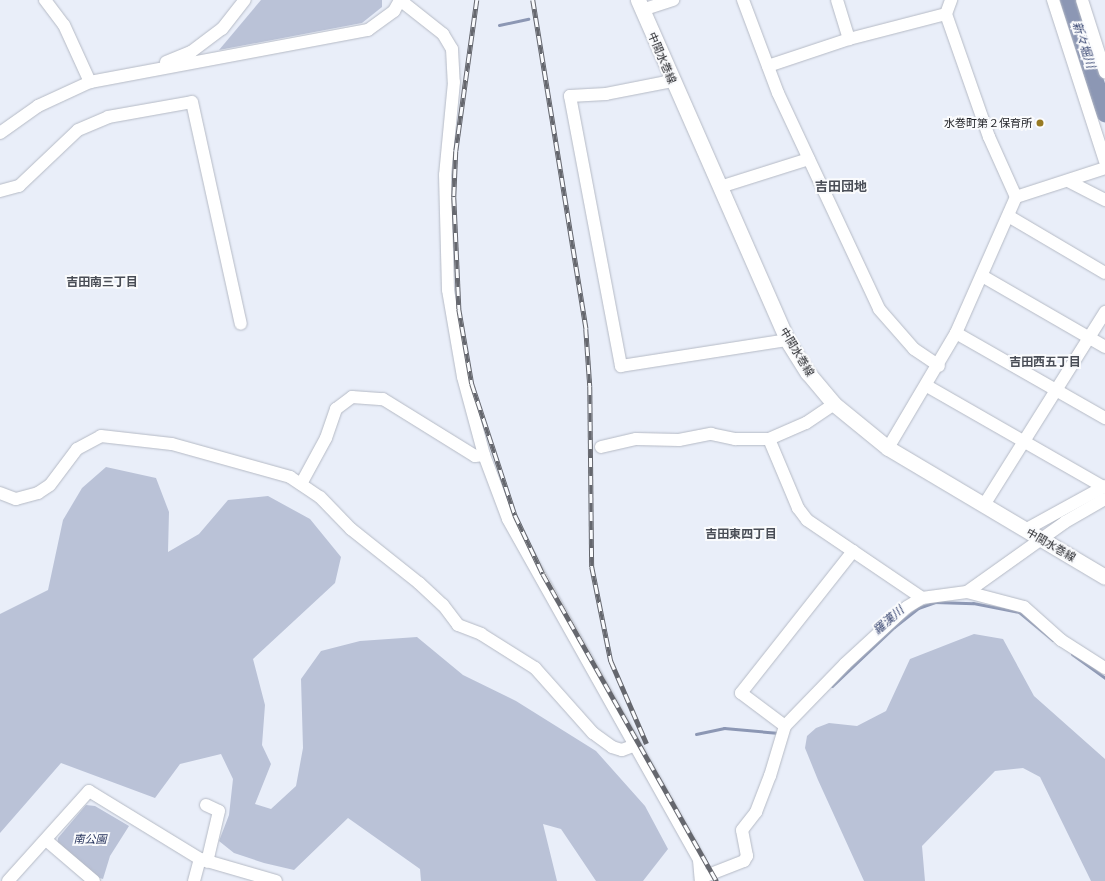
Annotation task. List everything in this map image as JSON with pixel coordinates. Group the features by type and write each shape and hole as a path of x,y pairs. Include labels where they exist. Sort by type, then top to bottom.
{"main road":[{"name":"中間水巻線","path":"640,5 672,81 787,340 834,404 888,448 1105,577"}],"street":[{"path":"45,0 64,25 90,82"},
{"path":"146,71 190,52 222,29 246,0"},
{"path":"0,133 38,106 90,82 368,30 394,11 400,0 443,34 452,49 454,82 445,175 448,290 463,377 484,455 508,519 633,746 699,860 702,879 744,861 747,856 742,830 756,812 770,776 785,726 845,664 907,607 922,598 967,592 1024,607 1061,640 1105,668"},
{"path":"640,5 673,0"},
{"path":"743,0 768,66 879,309 914,350 939,366"},
{"path":"837,0 850,39"},
{"path":"888,448 928,386 956,333 984,277 1010,217 1016,197 989,137 946,14 951,0"},
{"path":"1052,0 1105,161"},
{"path":"1082,0 1105,72"},
{"path":"768,66 850,39 946,14"},
{"path":"672,81 606,94 570,96 621,366 787,340"},
{"path":"0,191 19,186 78,130 108,118 192,102 240,324"},
{"path":"720,187 810,159"},
{"path":"1016,197 1105,168"},
{"path":"1068,181 1105,200"},
{"path":"1010,217 1105,273"},
{"path":"984,277 1105,347"},
{"path":"984,505 1105,312"},
{"path":"956,333 1105,418"},
{"path":"928,386 1023,442 1104,486"},
{"path":"301,484 326,438 336,409 352,397 383,399 475,456 484,455"},
{"path":"602,447 636,439 679,440 711,434 735,439 769,439 806,423 834,404"},
{"path":"0,493 16,499 38,493 50,485 77,449 101,436 172,444 265,469 301,484 443,605 458,625 481,634 535,668 593,733 612,747 622,750 633,746"},
{"path":"769,439 798,508 807,520 922,598"},
{"path":"1025,530 1104,486"},
{"path":"967,592 1042,539 1105,499"},
{"path":"785,726 741,693 853,551"},
{"path":"8,881 89,791 204,860 252,878 276,881"},
{"path":"194,881 204,860 219,812 206,805"},
{"path":"46,840 94,881"}],"green space":[{"path":"261,0 382,0 382,7 362,23 219,50"},
{"path":"106,467 156,478 169,512 168,552 199,534 228,500 268,496 310,519 341,557 335,583 253,659 265,705 262,745 271,764 255,804 271,809 296,786 303,748 301,679 321,651 360,641 417,637 463,675 516,701 596,751 645,806 668,849 643,881 596,881 561,829 543,824 557,881 421,881 420,869 348,818 294,870 264,863 234,853 219,841 229,815 233,779 221,754 180,764 155,798 61,763 0,833 0,614 48,590 63,520 82,488"},
{"path":"974,634 1003,639 1034,696 1105,759 1105,881 1091,881 1040,777 1023,768 995,771 922,846 925,881 864,881 805,748 807,736 816,728 829,723 857,726 886,711 910,659"},
{"name":"南公園","path":"86,805 95,806 129,826 110,856 103,879 93,876 57,846 58,838"}],"waterway":[{"name":"新々堀川","path":"1069,0 1105,113"},
{"path":"499,25 528,19"},
{"name":"羅漢川","path":"832,686 894,627 918,608 935,602 973,603 1019,612 1053,640"},
{"name":"羅漢川","path":"1072,654 1105,678"},
{"name":"羅漢川","path":"696,734 724,728 779,733"}],"railway":[{"path":"477,0 456,151 454,197 459,309 472,384 515,515 543,574 717,881"},
{"path":"533,0 586,329 590,386 592,567 611,661 647,744"}],"place":[{"name":"水巻町第２保育所","path":"1040,123"}],"district":[{"name":"吉田団地","path":"841,187"},
{"name":"吉田南三丁目","path":"102,283"},
{"name":"吉田西五丁目","path":"1045,363"},
{"name":"吉田東四丁目","path":"741,535"}]}
